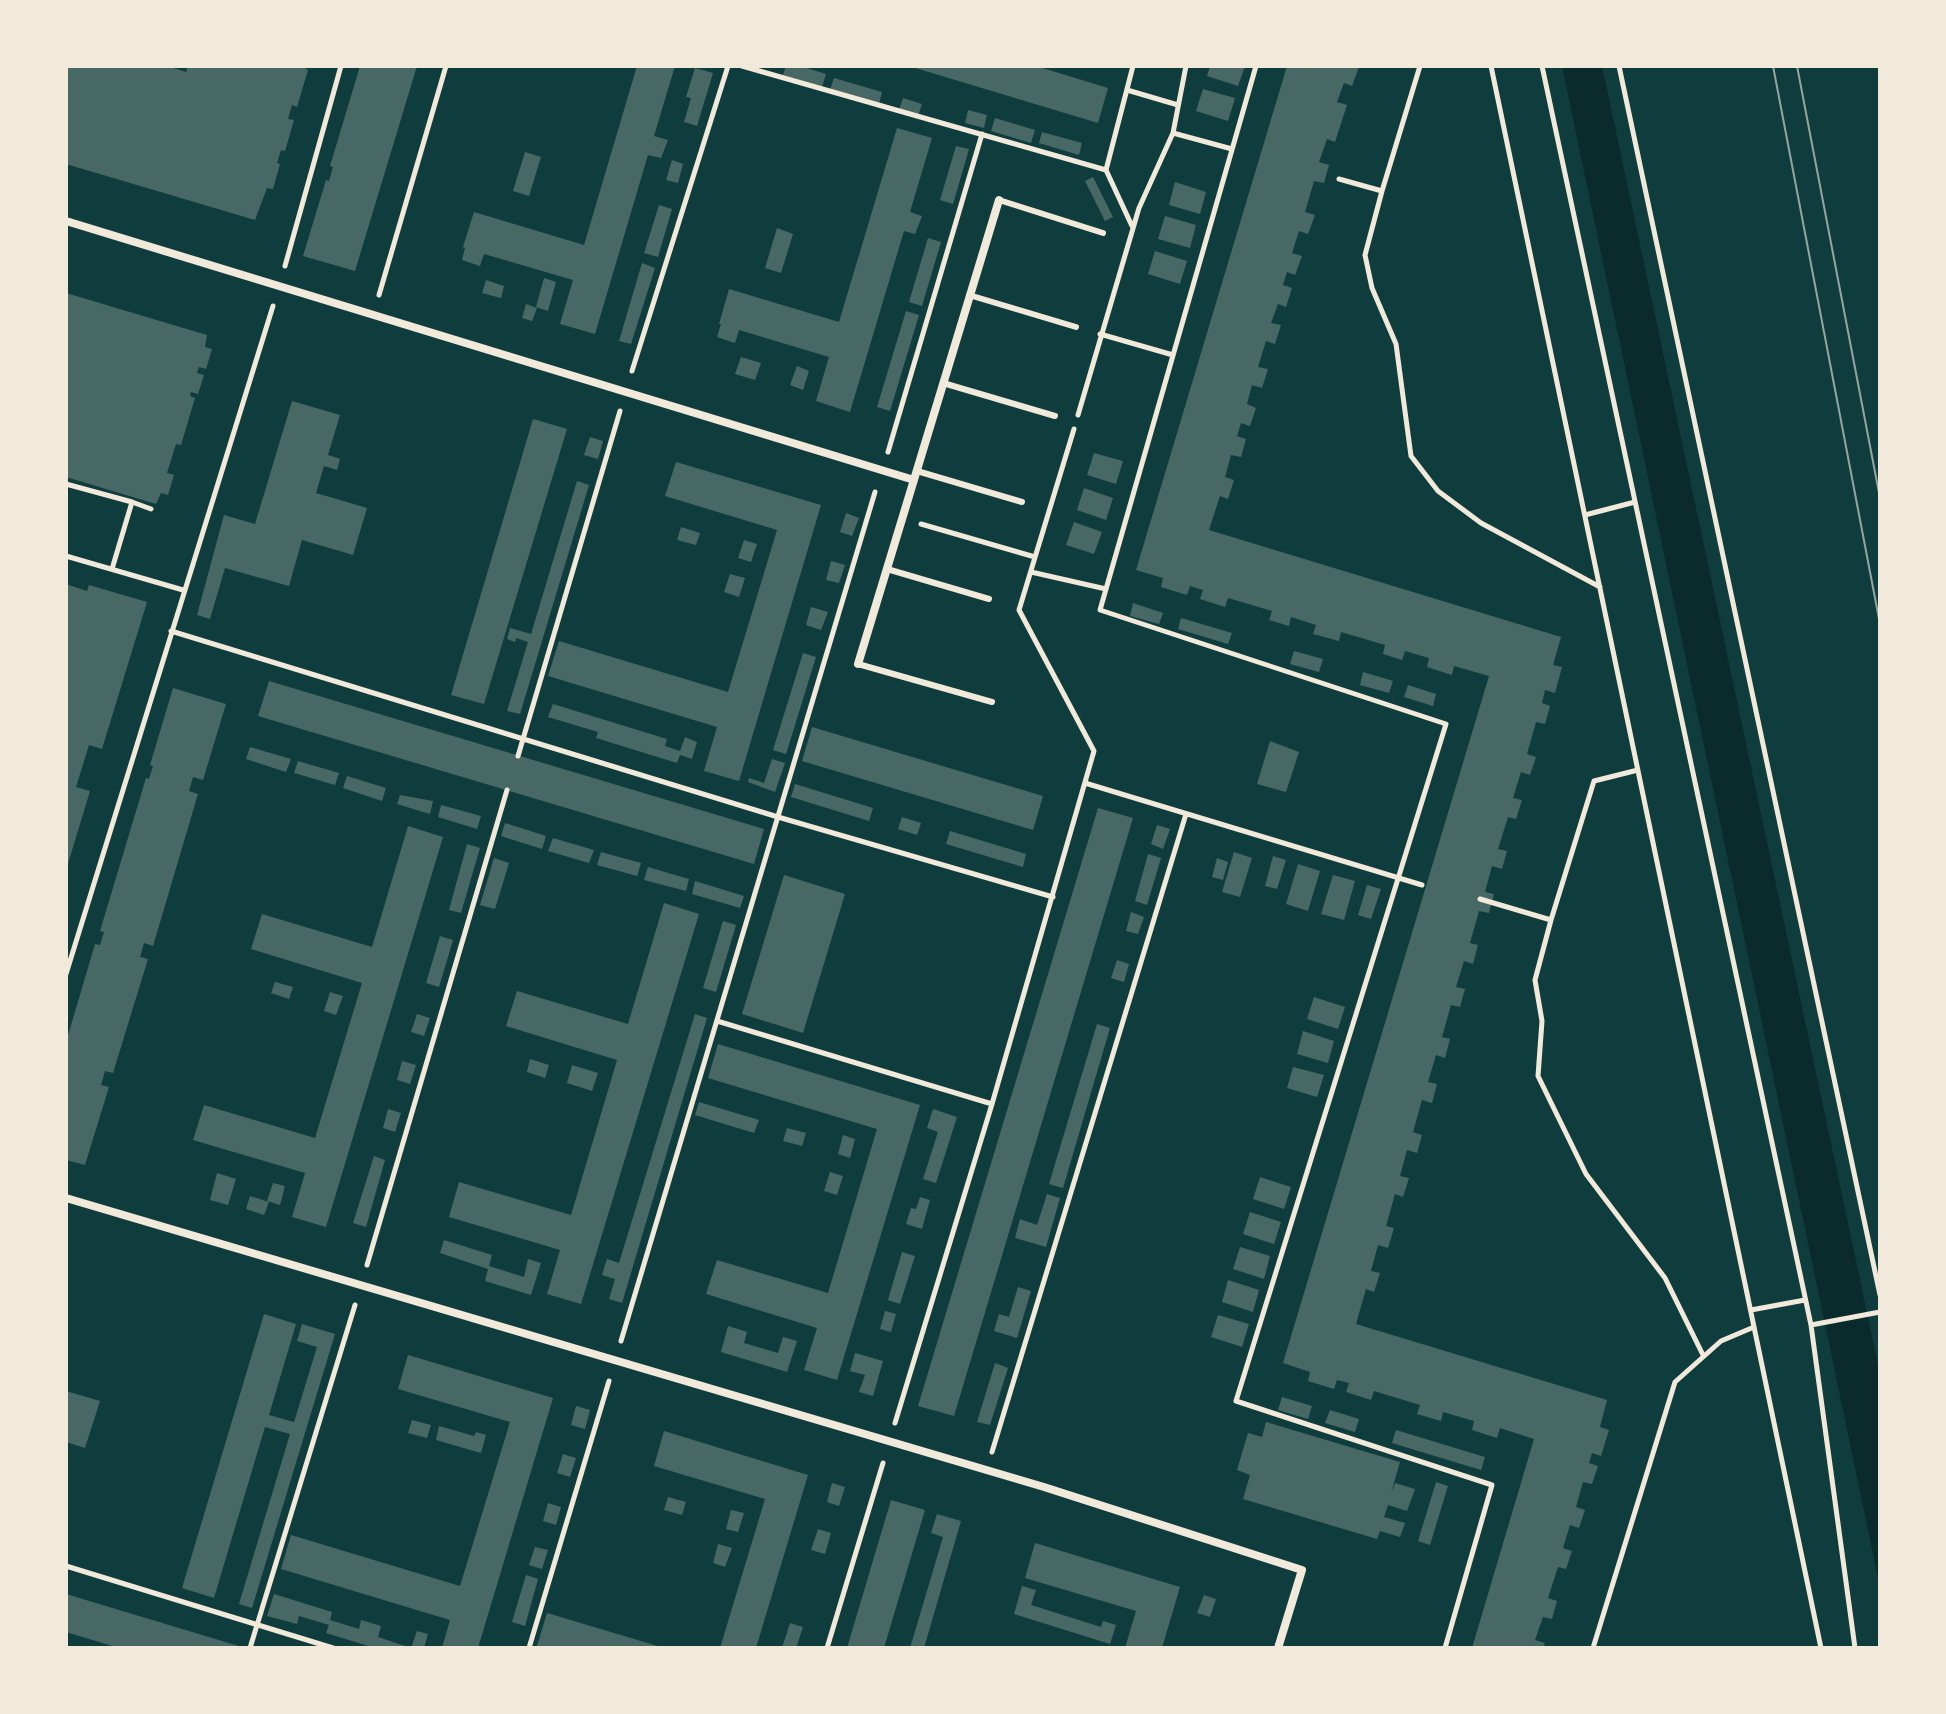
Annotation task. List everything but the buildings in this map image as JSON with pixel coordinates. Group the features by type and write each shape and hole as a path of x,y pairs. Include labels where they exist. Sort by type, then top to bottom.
{"street":[{"path":"858,664 999,200"},
{"path":"66,221 882,470 915,475"},
{"path":"66,1198 986,1471 1302,1570 1278,1648"}],"lane":[{"path":"999,200 1103,233"},
{"path":"969,295 1076,327"},
{"path":"943,383 1055,416"},
{"path":"915,475 1022,502"},
{"path":"887,569 989,599"},
{"path":"858,664 992,702"}],"path":[{"path":"284,268 341,66"},
{"path":"373,315 446,66"},
{"path":"518,756 625,392 728,66"},
{"path":"742,66 1106,170"},
{"path":"1132,227 1106,170 1133,66"},
{"path":"827,1648 992,1104 1094,751 1019,610 1132,227 1173,133 1186,66"},
{"path":"1256,66 1100,610 1446,724 1236,1401 1492,1485 1445,1648"},
{"path":"1420,66 1365,255 1372,288 1396,344 1411,456 1438,491 1481,523 1600,587"},
{"path":"1491,66 1821,1648"},
{"path":"1542,66 1811,1325 1855,1648"},
{"path":"1619,66 1880,1295"},
{"path":"1127,90 1178,105"},
{"path":"1173,133 1232,149"},
{"path":"529,1648 982,134"},
{"path":"1339,179 1382,191"},
{"path":"66,974 275,299"},
{"path":"1076,327 1173,355"},
{"path":"66,484 151,509"},
{"path":"112,569 132,502"},
{"path":"1585,515 1635,502"},
{"path":"870,509 1035,557"},
{"path":"66,556 183,590"},
{"path":"1031,572 1106,589"},
{"path":"171,631 778,817 1053,897"},
{"path":"1638,770 1594,781 1535,980 1542,1021 1538,1076 1586,1174 1665,1278 1703,1355"},
{"path":"1085,783 1422,885"},
{"path":"250,1648 361,1286 507,790"},
{"path":"986,1471 1186,814"},
{"path":"1480,899 1551,920"},
{"path":"717,1021 992,1104"},
{"path":"1751,1310 1805,1300"},
{"path":"1811,1325 1880,1312"},
{"path":"1593,1648 1675,1382 1721,1341 1754,1327"},
{"path":"66,1566 256,1627 333,1648"}],"water":[{"path":"1562,66 1602,66 1880,1374 1880,1587"}],"tram line":[{"path":"1773,66 1880,624"},
{"path":"1797,66 1880,498"}]}
